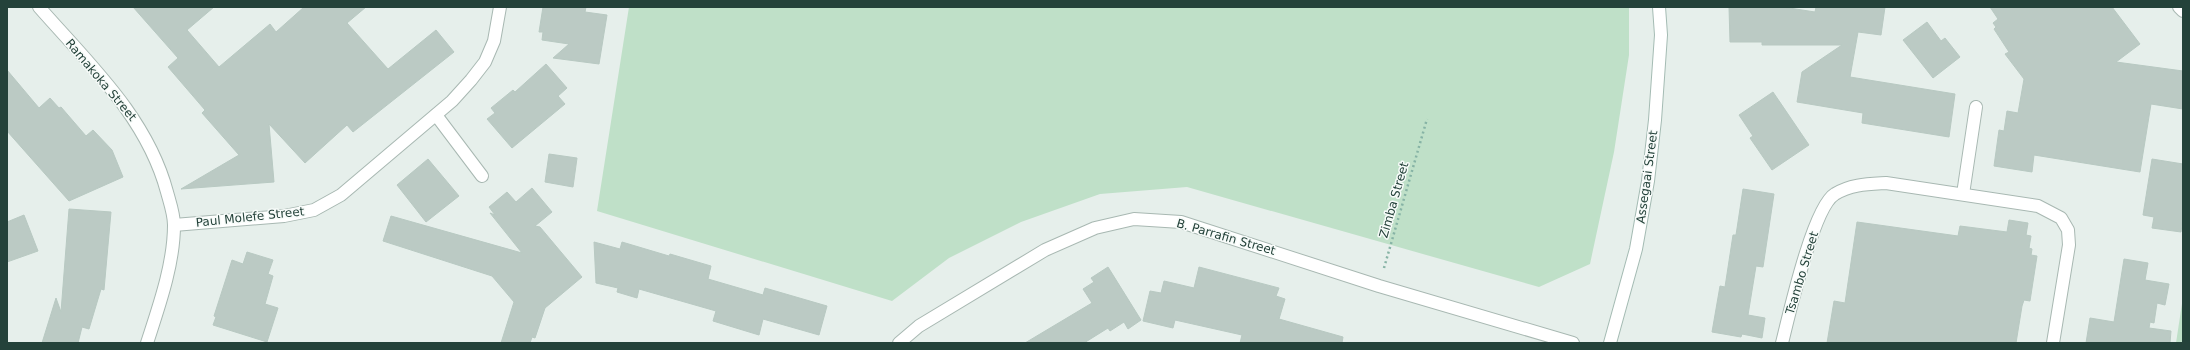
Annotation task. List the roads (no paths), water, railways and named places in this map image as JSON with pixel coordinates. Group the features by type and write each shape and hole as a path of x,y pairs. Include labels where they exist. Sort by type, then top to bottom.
{"street":[{"name":"Ramakoka Street","path":"40,7 128,109 146,136 161,168 174,225 168,271 147,343"},
{"name":"Paul Molefe Street","path":"174,225 284,216 314,210 341,195 452,101 485,62 494,41 500,7"},
{"name":"Assegaai Street","path":"1610,343 1636,249 1648,181 1655,120 1660,35 1659,7"},
{"path":"2179,7 2183,12"},
{"path":"1963,194 1976,107"},
{"path":"436,115 482,176"},
{"name":"Tsambo Street","path":"1782,343 1801,268 1823,210 1834,194 1863,184 1886,183 2038,206 2061,218 2068,230 2069,246 2053,343"},
{"name":"B. Parrafin Street","path":"899,343 919,326 1045,250 1095,228 1134,219 1181,222 1379,286 1573,343"}]}
